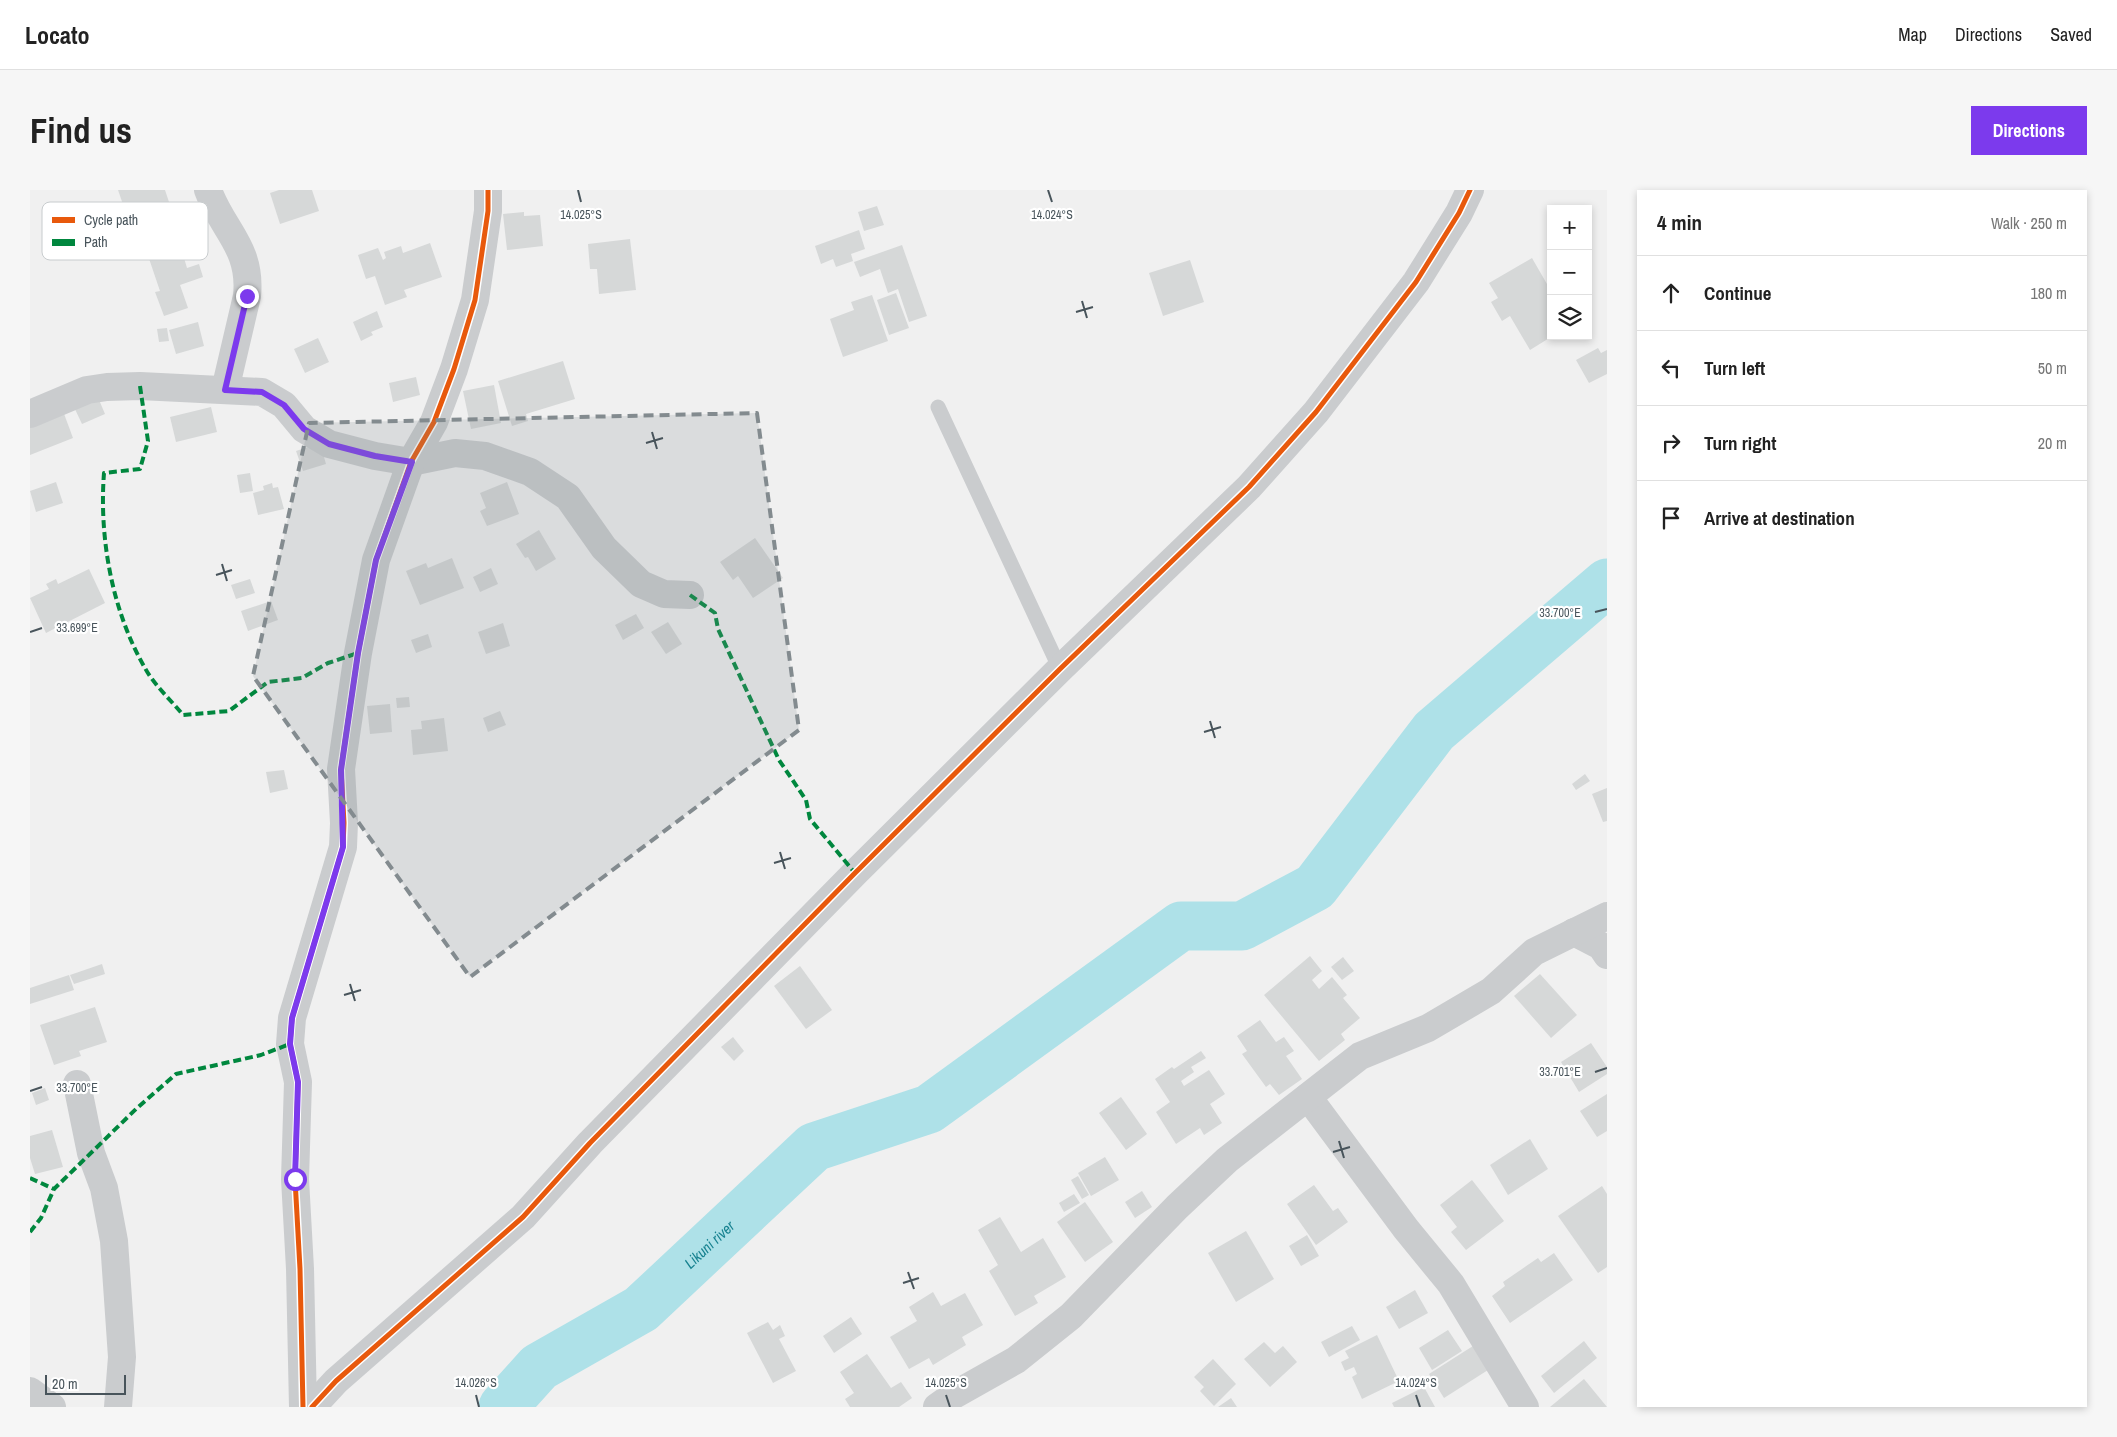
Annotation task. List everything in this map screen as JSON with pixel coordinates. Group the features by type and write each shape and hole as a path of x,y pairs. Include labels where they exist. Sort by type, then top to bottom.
{"street":[{"path":"208,190 212,202 235,237 246,266 248,281 247,296 225,390"},
{"path":"303,1407 300,1269 295,1179 298,1082 290,1044 292,1018 343,847 341,770 358,653 376,560 412,462 434,422 454,369 475,300 488,211 488,190"},
{"path":"312,1407 336,1381 523,1217 632,1101 855,873 1060,668 1249,487 1316,412 1416,282 1459,213 1470,190"},
{"path":"30,414 87,390 100,388 140,386 262,392 284,405 304,429 329,444 375,456 412,462 455,453 484,456 530,472 568,497 604,548 641,584 664,594 690,595"},
{"path":"937,1407 954,1395 1016,1360 1070,1316 1177,1207 1227,1160 1360,1056 1428,1028 1491,991 1534,952 1607,916"},
{"path":"1574,932 1601,946 1607,956"},
{"path":"77,1084 91,1153 104,1188 114,1241 122,1357 118,1407"},
{"path":"1308,1097 1406,1229 1451,1284 1525,1407"},
{"path":"30,1391 52,1407"}],"lane":[{"path":"938,406 1060,668"}],"highlighted area":[{"path":"757,413 799,730 470,977 253,676 309,423"}],"building":[{"path":"118,190 165,190 169,202 122,202"},
{"path":"279,190 312,190 319,211 280,224 270,193"},
{"path":"877,206 884,225 864,231 858,212"},
{"path":"524,212 524,216 540,215 543,246 507,250 503,214"},
{"path":"859,230 865,249 851,254 853,261 836,267 833,259 821,264 815,246"},
{"path":"630,239 636,290 599,294 597,269 590,269 588,244"},
{"path":"430,243 442,277 404,290 407,297 385,305 375,276 366,279 358,255 378,248 383,260 386,258 384,252 401,246 403,253"},
{"path":"902,245 927,316 909,322 898,289 888,293 880,269 860,277 854,262"},
{"path":"1532,258 1547,284 1547,339 1530,350 1510,316 1502,321 1491,302 1498,298 1489,283"},
{"path":"149,260 185,260 187,268 199,264 203,277 180,285 188,308 164,316 155,292 160,291"},
{"path":"1190,260 1204,302 1163,316 1149,273"},
{"path":"896,293 909,328 889,335 877,300"},
{"path":"872,295 888,341 843,357 830,319 854,310 851,302"},
{"path":"377,311 383,327 371,332 373,335 361,341 353,322"},
{"path":"198,322 204,346 176,354 169,330"},
{"path":"167,328 169,341 159,342 157,329"},
{"path":"318,338 329,362 305,373 294,349"},
{"path":"1598,348 1601,353 1607,350 1607,374 1589,383 1576,360"},
{"path":"563,361 575,399 526,414 528,421 512,426 498,381"},
{"path":"416,377 420,395 393,402 389,383"},
{"path":"494,385 501,423 471,429 463,391"},
{"path":"97,395 105,414 82,424 73,405"},
{"path":"211,407 217,432 176,442 170,417"},
{"path":"63,411 73,438 30,455 30,425"},
{"path":"320,443 326,464 303,471 296,451"},
{"path":"250,473 253,491 240,493 237,475"},
{"path":"56,482 63,503 36,512 30,491"},
{"path":"507,482 519,514 487,526 480,511 486,508 480,493"},
{"path":"272,483 273,488 278,487 284,509 258,515 253,493 264,490 263,486"},
{"path":"539,530 556,559 536,571 528,557 525,558 516,544"},
{"path":"755,538 783,578 753,598 738,576 733,580 720,562"},
{"path":"452,558 464,588 420,605 406,571 426,563 428,568"},
{"path":"491,568 498,584 480,592 473,577"},
{"path":"89,569 105,603 46,633 30,598 49,589 46,584 56,579 58,584"},
{"path":"250,579 255,593 236,599 231,585"},
{"path":"271,601 278,620 248,631 241,611"},
{"path":"636,614 644,628 623,640 615,625"},
{"path":"668,622 682,644 666,654 651,632"},
{"path":"503,623 510,646 486,654 478,632"},
{"path":"428,634 432,647 416,653 411,640"},
{"path":"409,697 410,707 397,708 396,698"},
{"path":"390,704 392,732 370,734 367,706"},
{"path":"500,711 506,725 488,732 483,718"},
{"path":"444,718 448,751 413,755 411,730 422,729 421,721"},
{"path":"284,770 288,789 270,793 266,772"},
{"path":"1585,774 1590,781 1576,790 1572,784"},
{"path":"1607,788 1607,821 1603,822 1592,794"},
{"path":"1310,956 1322,971 1312,980 1319,989 1332,977 1347,995 1343,998 1360,1018 1341,1034 1345,1040 1319,1061 1264,995"},
{"path":"1343,957 1354,971 1342,980 1331,967"},
{"path":"102,964 105,974 74,984 70,975"},
{"path":"800,966 832,1010 806,1029 774,986"},
{"path":"1540,974 1577,1015 1551,1038 1514,996"},
{"path":"69,975 74,990 30,1004 30,988"},
{"path":"95,1007 107,1042 79,1051 81,1056 54,1065 40,1025"},
{"path":"1260,1020 1276,1042 1284,1037 1294,1051 1286,1056 1302,1079 1279,1095 1270,1084 1266,1087 1242,1054 1247,1051 1237,1036"},
{"path":"733,1037 744,1051 734,1061 721,1047"},
{"path":"1591,1043 1607,1067 1607,1074 1579,1092 1561,1062"},
{"path":"1201,1051 1206,1058 1191,1067 1194,1072 1181,1081 1184,1086 1209,1070 1225,1094 1210,1104 1222,1123 1204,1135 1200,1128 1176,1144 1156,1112 1170,1102 1155,1079"},
{"path":"45,1088 49,1100 36,1105 32,1093"},
{"path":"1607,1094 1607,1131 1597,1137 1580,1111"},
{"path":"1121,1097 1147,1134 1126,1150 1099,1113"},
{"path":"52,1130 63,1167 35,1174 30,1158 30,1136"},
{"path":"1530,1139 1548,1169 1508,1195 1490,1165"},
{"path":"1105,1157 1119,1180 1091,1196 1078,1173"},
{"path":"1078,1176 1089,1195 1082,1199 1071,1180"},
{"path":"1472,1180 1504,1221 1466,1250 1451,1232 1457,1227 1440,1205"},
{"path":"1314,1185 1333,1211 1338,1208 1348,1222 1316,1245 1287,1204"},
{"path":"1602,1186 1607,1194 1607,1267 1598,1273 1558,1216"},
{"path":"1142,1191 1152,1207 1135,1218 1125,1202"},
{"path":"1074,1194 1080,1203 1064,1212 1059,1203"},
{"path":"1085,1202 1113,1242 1085,1262 1057,1222"},
{"path":"1000,1217 1021,1252 1043,1238 1066,1277 1034,1296 1038,1303 1015,1316 989,1271 998,1265 978,1230"},
{"path":"1246,1231 1274,1279 1236,1302 1208,1253"},
{"path":"1307,1235 1319,1256 1301,1266 1289,1246"},
{"path":"1554,1253 1573,1280 1510,1323 1492,1296 1505,1286 1503,1282 1538,1258 1541,1262"},
{"path":"1415,1290 1428,1313 1399,1329 1386,1307"},
{"path":"933,1292 941,1306 965,1293 983,1325 962,1337 966,1345 933,1365 929,1358 909,1369 890,1337 917,1321 909,1307"},
{"path":"851,1317 862,1334 834,1353 823,1336"},
{"path":"768,1322 773,1330 780,1325 785,1336 779,1339 796,1371 773,1383 747,1333"},
{"path":"1352,1326 1360,1340 1329,1357 1321,1342"},
{"path":"1448,1330 1462,1351 1432,1370 1419,1348"},
{"path":"1377,1335 1399,1381 1362,1399 1352,1377 1357,1374 1354,1367 1345,1371 1341,1362 1349,1358 1345,1351"},
{"path":"1584,1341 1597,1358 1554,1393 1541,1376"},
{"path":"1264,1342 1275,1353 1283,1346 1297,1362 1270,1387 1244,1359"},
{"path":"1473,1346 1488,1370 1444,1398 1429,1374"},
{"path":"867,1354 891,1388 901,1382 912,1398 899,1407 850,1407 845,1399 854,1393 840,1372"},
{"path":"1213,1359 1236,1384 1214,1406 1200,1391 1204,1387 1194,1377"},
{"path":"1584,1379 1607,1407 1550,1407"},
{"path":"1424,1387 1435,1407 1394,1407 1392,1403"},
{"path":"1231,1398 1237,1407 1218,1407"}],"waterway":[{"name":"Likuni river","path":"503,1407 539,1367 641,1309 814,1147 929,1109 1181,926 1242,926 1315,887 1434,731 1607,583"}],"marked path":[{"path":"140,386 148,441 140,469 104,473 104,523 110,574 124,623 145,668 158,686 183,715 229,711 268,682 302,678 328,663 358,653"},
{"path":"690,595 715,613 718,629 779,760 806,800 810,819 855,873"},
{"path":"30,1232 41,1218 54,1189 137,1108 176,1074 261,1055 290,1044"},
{"path":"30,1178 54,1189"}],"cycle path":[{"path":"303,1407 300,1269 295,1179 298,1082 290,1044 292,1018 343,847 344,823 341,769 358,653 376,560 411,462 434,422 454,369 475,300 488,211 488,190"},
{"path":"312,1407 336,1381 523,1217 590,1143 855,873 1060,669 1249,487 1316,412 1416,282 1459,213 1470,190"}],"route":[{"path":"247,296 225,390 262,392 284,405 304,429 329,444 375,456 412,462 376,560 358,653 341,770 344,823 343,847 292,1018 290,1044 298,1082 295,1179"}]}
